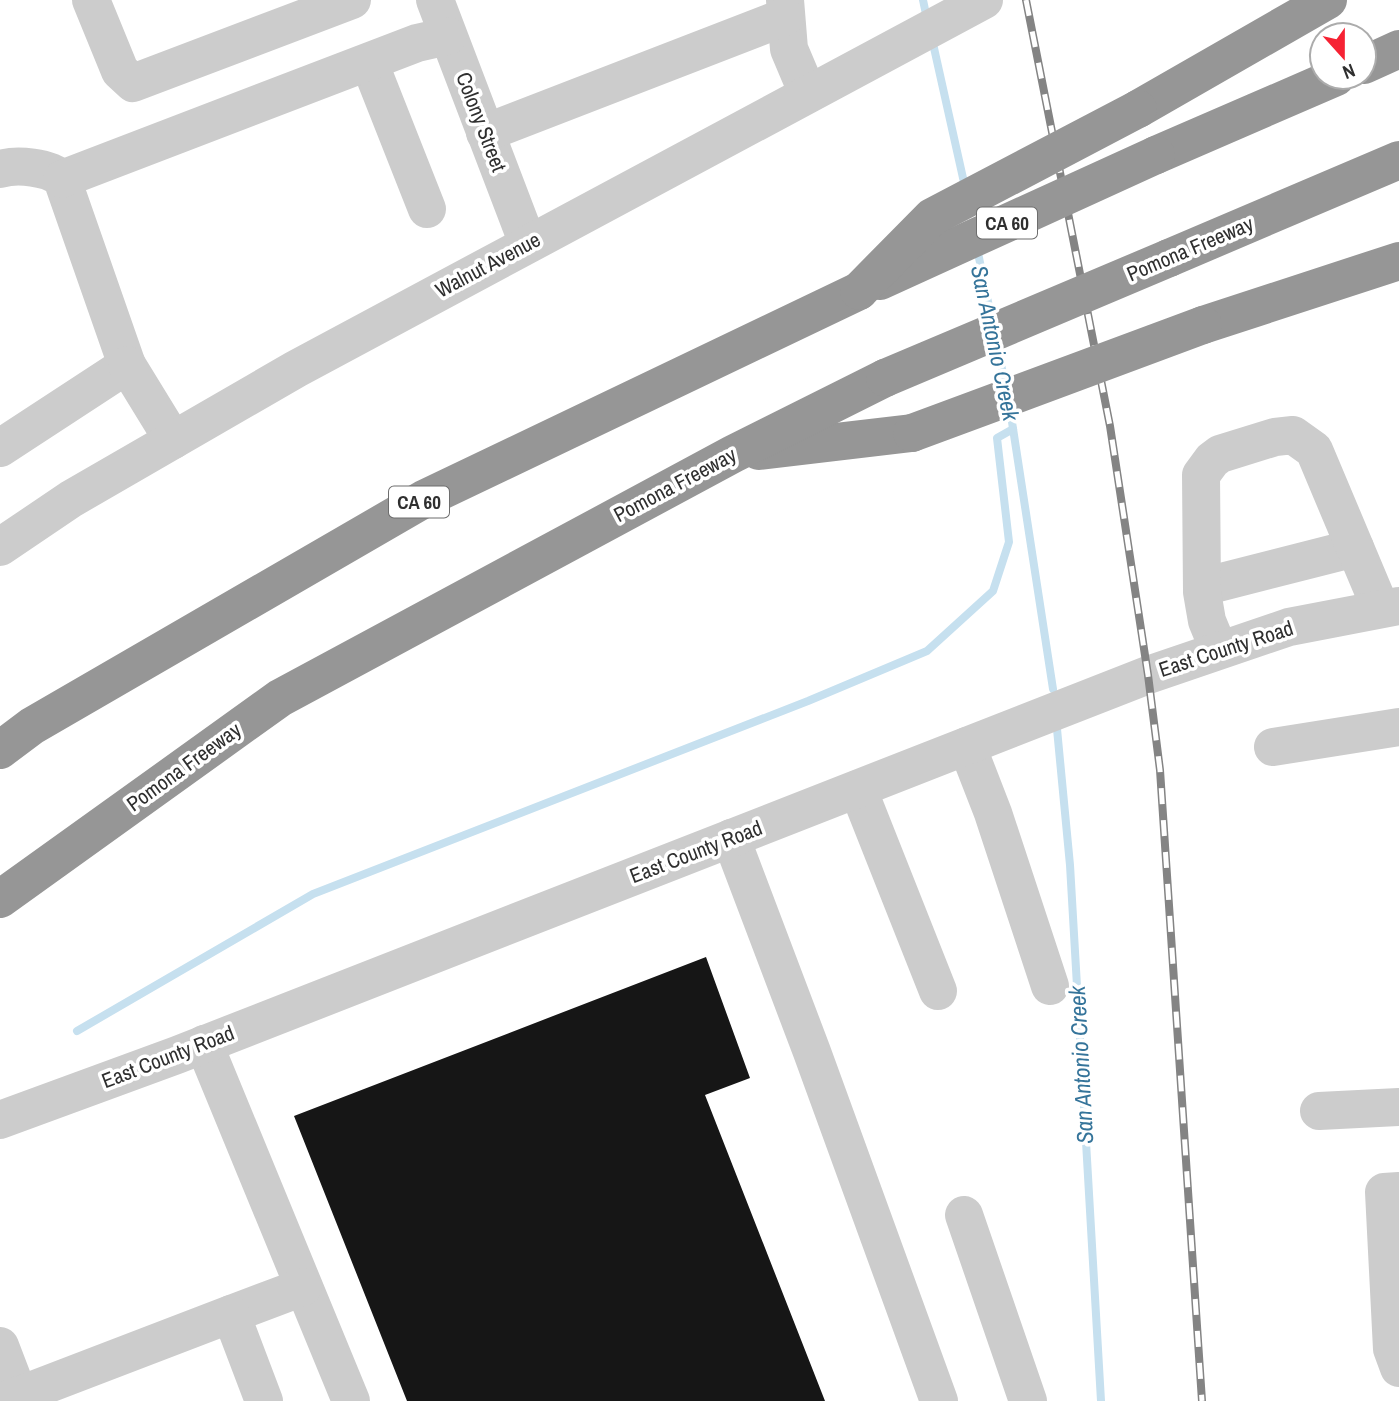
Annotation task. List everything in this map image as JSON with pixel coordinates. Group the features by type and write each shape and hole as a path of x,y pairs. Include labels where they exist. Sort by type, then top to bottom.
{"highway":[{"path":"859,291 932,217 1138,109 1328,0"},
{"path":"1378,60 1399,49"},
{"path":"1378,66 1399,65"},
{"name":"CA 60","path":"0,750 32,726 425,499 859,291 1156,155 1308,89"},
{"name":"Pomona Freeway","path":"0,899 280,698 733,454 885,378 1399,160"},
{"path":"733,454 912,433 1203,325 1399,261"}],"street":[{"path":"91,0 120,71 133,83 352,0"},
{"name":"Colony Street","path":"435,0 528,244"},
{"path":"485,133 785,8 789,49 808,93"},
{"name":"Walnut Avenue","path":"0,547 71,499 296,369 969,8"},
{"path":"62,179 417,43 448,36"},
{"path":"369,62 427,209"},
{"path":"0,169 13,167 51,172 62,179 127,365 173,440"},
{"path":"0,448 127,365"},
{"path":"1219,650 1207,621 1202,587 1201,475 1220,454 1275,437 1293,435 1314,450 1355,548 1390,606"},
{"path":"1202,587 1355,548"},
{"name":"East County Road","path":"0,1120 204,1044 1219,650 1289,627 1390,606"},
{"path":"1273,747 1399,727"},
{"path":"967,746 993,813 1050,986"},
{"path":"858,789 938,991"},
{"path":"731,838 939,1401"},
{"path":"204,1044 351,1401"},
{"path":"1319,1111 1399,1107"},
{"path":"1399,1191 1384,1192 1392,1349 1399,1368"},
{"path":"964,1215 1028,1401"},
{"path":"0,1346 15,1399 303,1287"},
{"path":"231,1314 264,1401"}],"building":[{"path":"706,957 750,1078 705,1095 825,1401 407,1401 294,1116"}],"waterway":[{"name":"San Antonio Creek","path":"923,0 927,19"},
{"name":"San Antonio Creek","path":"932,39 965,187"},
{"name":"San Antonio Creek","path":"977,248 992,321"},
{"name":"San Antonio Creek","path":"997,344 1006,389"},
{"name":"San Antonio Creek","path":"1010,409 1053,689"},
{"path":"77,1031 313,894 808,701 927,651 993,591 1009,542 997,438 1013,429"},
{"name":"San Antonio Creek","path":"1057,729 1070,865 1101,1401"}],"railway":[{"path":"1026,0 1110,426 1160,770 1202,1401"}]}
